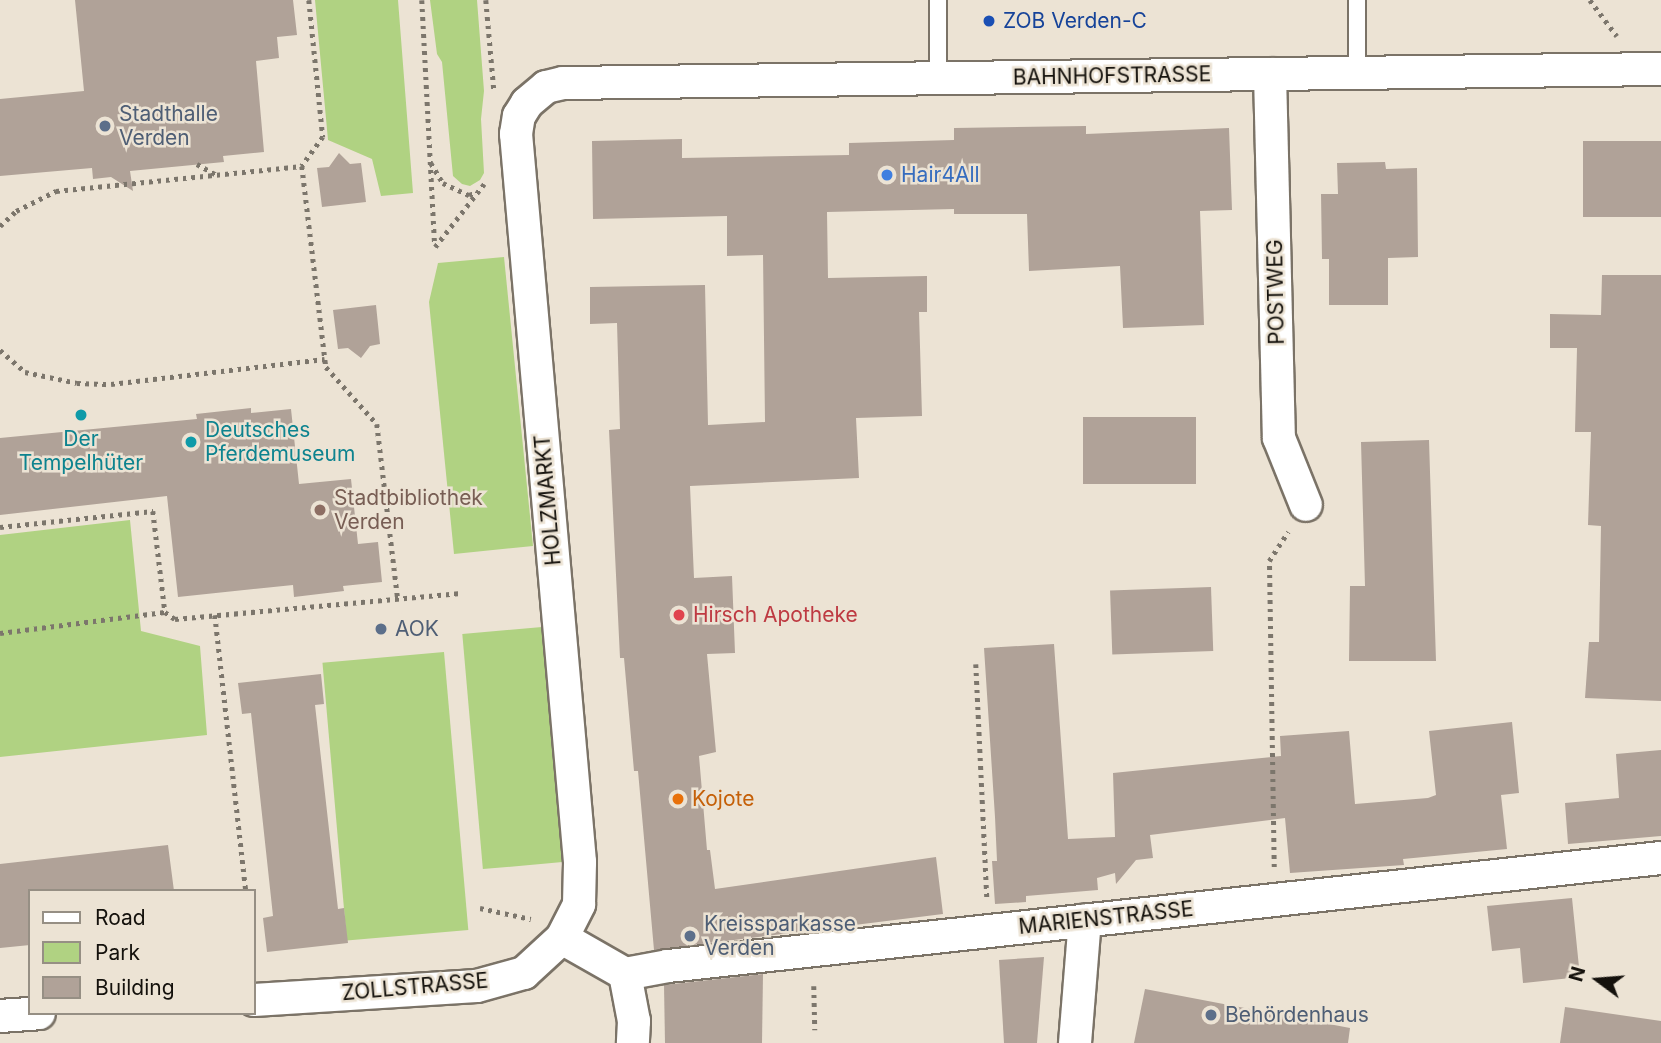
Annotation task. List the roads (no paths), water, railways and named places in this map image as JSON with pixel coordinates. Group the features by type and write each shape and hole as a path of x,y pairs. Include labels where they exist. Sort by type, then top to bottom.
{"street":[{"name":"BAHNHOFSTRASSE","path":"563,83 1661,69"},
{"name":"POSTWEG","path":"1270,74 1279,438 1306,505"},
{"name":"HOLZMARKT","path":"562,938 579,904 580,862 516,134 519,116 527,103 546,88 563,83"},
{"name":"MARIENSTRASSE","path":"625,974 644,968 1661,858"},
{"path":"1075,1043 1085,920"},
{"path":"562,938 625,974 634,1021 634,1043"},
{"name":"ZOLLSTRASSE","path":"256,1000 477,986 524,973 562,938"},
{"path":"0,1016 28,1014"}],"lane":[{"path":"938,0 938,79"},
{"path":"1357,0 1357,73"}],"place":[{"name":"ZOB Verden-C","path":"989,21"},
{"name":"Stadthalle Verden","path":"105,126"},
{"name":"Hair4All","path":"887,175"},
{"name":"Der Tempelhüter","path":"81,415"},
{"name":"Deutsches Pferdemuseum","path":"191,442"},
{"name":"Stadtbibliothek Verden","path":"320,510"},
{"name":"Hirsch Apotheke","path":"679,615"},
{"name":"AOK","path":"381,629"},
{"name":"Kojote","path":"678,799"},
{"name":"Kreissparkasse Verden","path":"690,936"},
{"name":"Behördenhaus","path":"1211,1015"}]}
